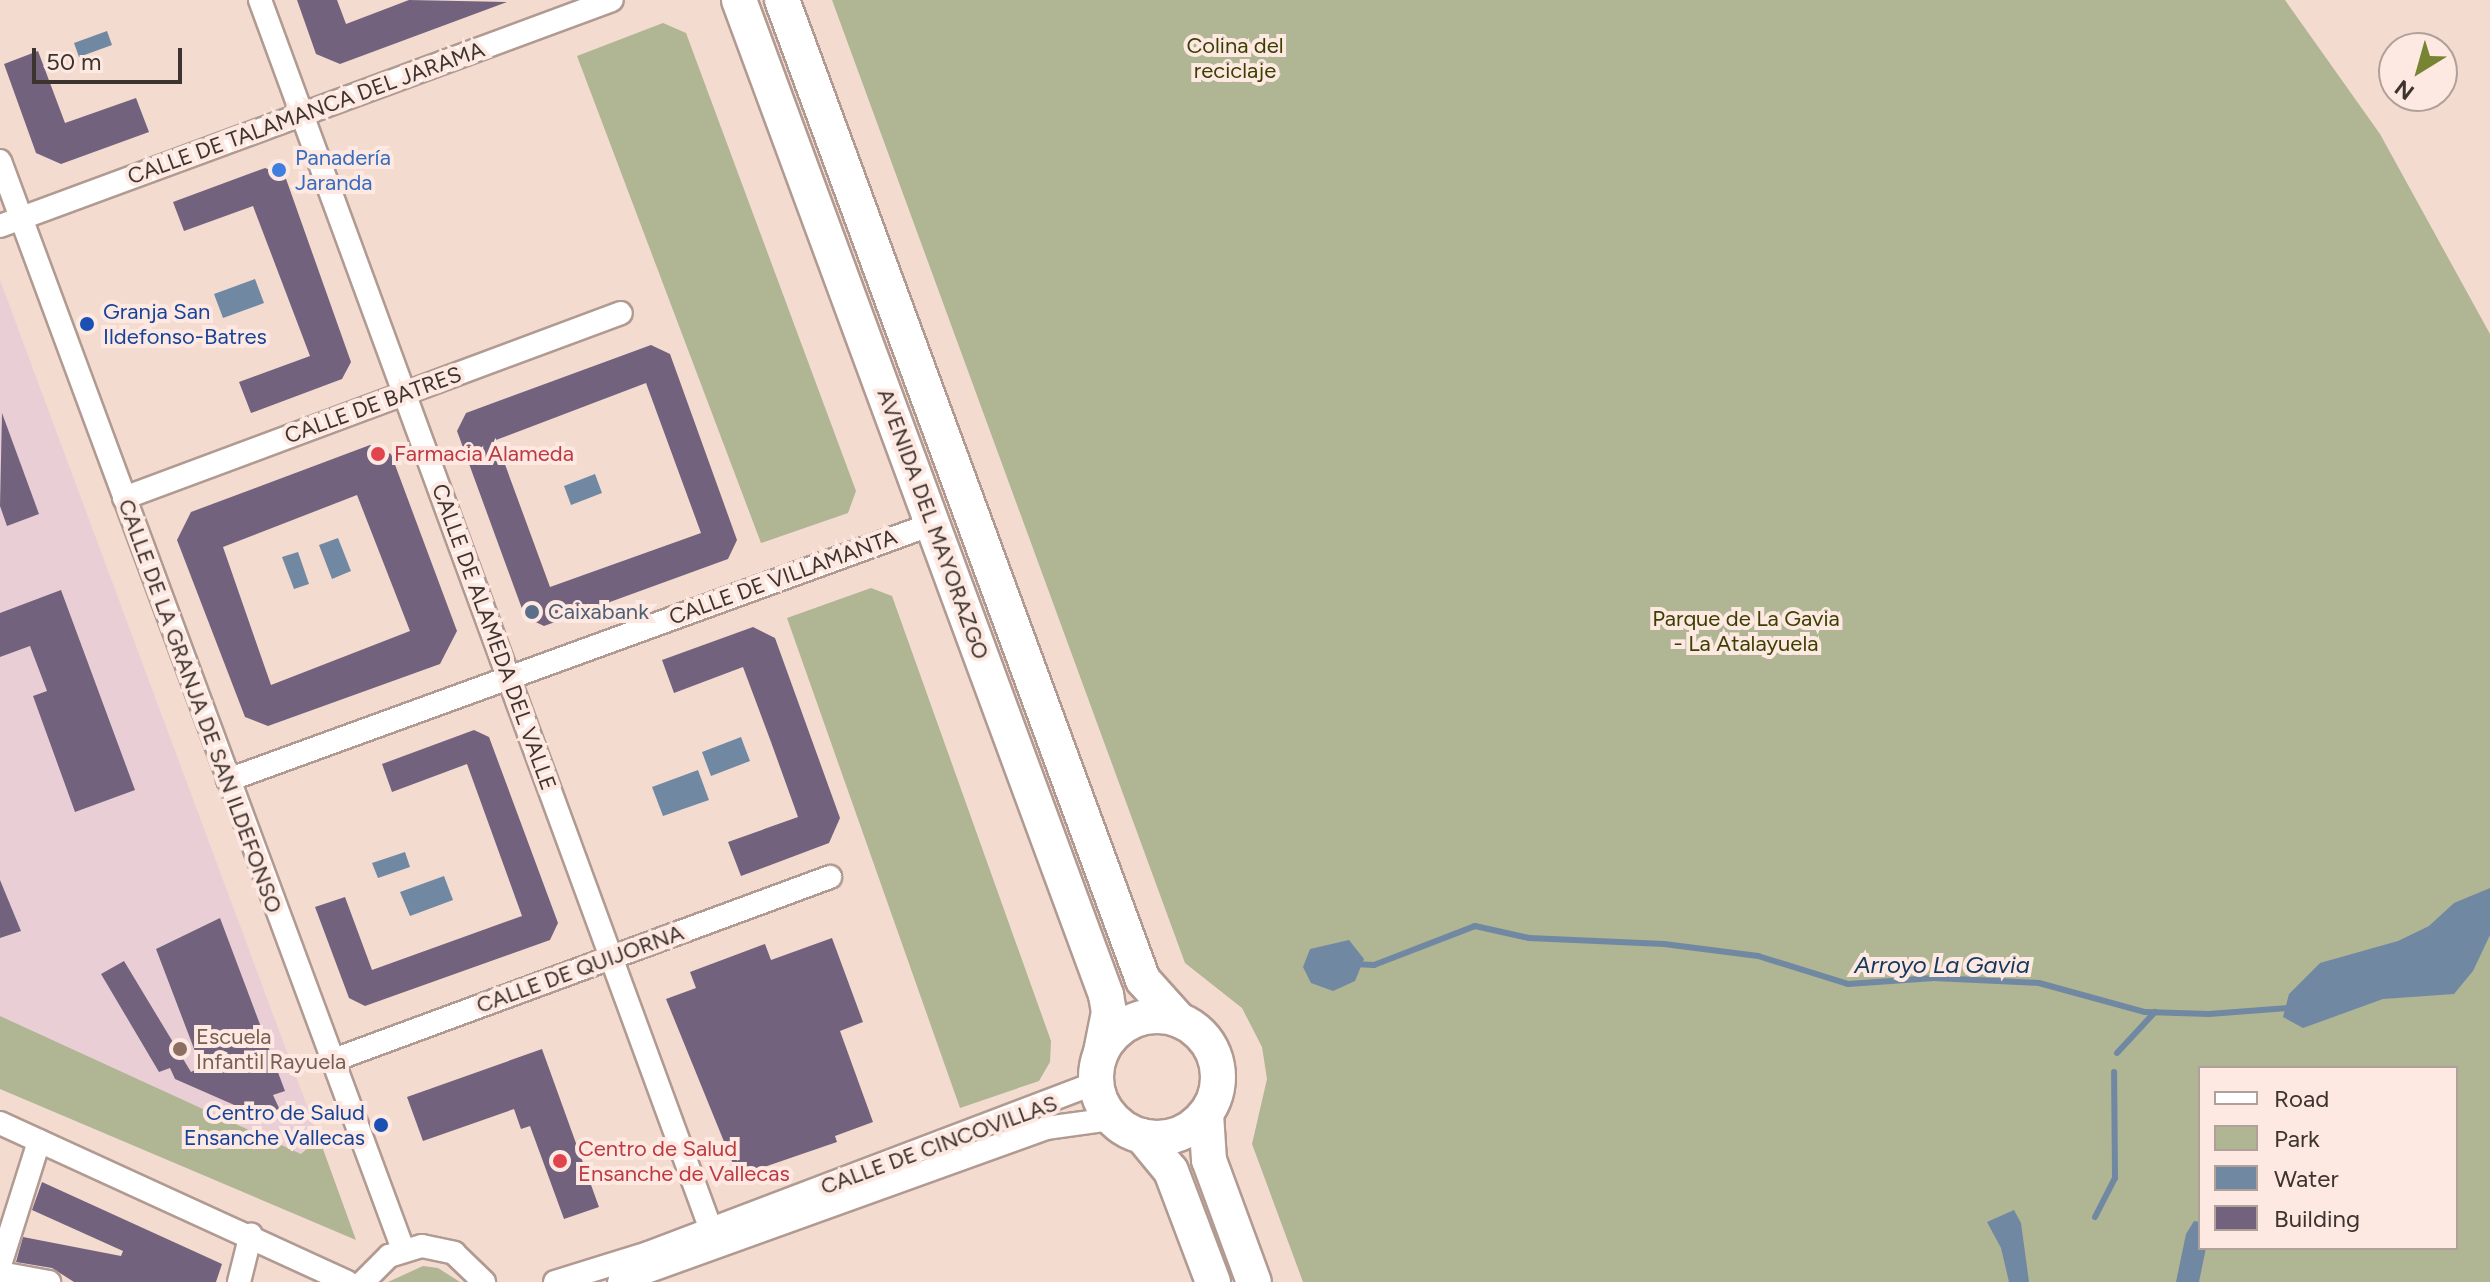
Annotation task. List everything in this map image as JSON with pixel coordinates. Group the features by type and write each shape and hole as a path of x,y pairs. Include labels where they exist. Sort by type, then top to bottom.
{"main road":[{"name":"AVENIDA DEL MAYORAZGO","path":"739,0 1106,995 1109,1012 1098,1067"},
{"name":"AVENIDA DEL MAYORAZGO","path":"782,0 1138,969 1148,990 1179,1020"},
{"path":"1142,1136 1177,1134 1206,1114 1215,1096 1214,1056 1204,1038 1179,1020 1151,1016 1132,1021 1098,1067 1112,1119 1142,1136 1171,1171 1213,1282"},
{"path":"1206,1114 1209,1160 1254,1282"}],"street":[{"name":"CALLE DE ALAMEDA DEL VALLE","path":"260,0 711,1230"},
{"name":"CALLE DE TALAMANCA DEL JARAMA","path":"10,222 612,0"},
{"name":"CALLE DE LA GRANJA DE SAN ILDEFONSO","path":"0,161 10,222 124,498 403,1249"},
{"name":"CALLE DE BATRES","path":"124,498 621,313"},
{"name":"CALLE DE VILLAMANTA","path":"228,780 932,524"},
{"name":"CALLE DE QUIJORNA","path":"331,1061 830,877"},
{"name":"CALLE DE CINCOVILLAS","path":"555,1282 711,1230 1082,1093 1098,1067"},
{"name":"CALLE DE CINCOVILLAS","path":"619,1282 1046,1128 1112,1119"},
{"path":"0,1123 251,1234 347,1282"},
{"path":"0,1265 39,1141"},
{"path":"239,1282 251,1234"},
{"path":"363,1282 377,1265 403,1249 422,1246 454,1253 484,1282"},
{"path":"0,1273 49,1282"}],"shaded area":[{"path":"0,280 319,1138 301,1154 0,1016"}],"green space":[{"name":"Parque de La Gavia - La Atalayuela","path":"832,0 2285,0 2380,134 2490,334 2490,1282 1303,1282 1252,1144 1267,1079 1262,1047 1242,1008 1185,963"},
{"path":"663,23 686,33 856,491 848,513 761,543 577,56"},
{"path":"871,588 892,596 1051,1041 1050,1062 1039,1081 960,1108 787,618"},
{"path":"0,1016 301,1154 319,1138 356,1240 0,1089"},
{"path":"423,1266 438,1268 460,1282 388,1282"}],"water":[{"path":"107,31 112,45 79,57 74,43"},
{"path":"255,279 264,303 223,318 214,294"},
{"path":"595,474 602,493 571,505 564,486"},
{"path":"338,538 351,571 332,579 319,545"},
{"path":"298,552 309,584 294,589 282,557"},
{"path":"741,737 750,761 711,776 702,752"},
{"path":"698,770 709,800 663,816 652,787"},
{"path":"405,852 410,867 378,878 372,863"},
{"path":"444,876 453,900 410,916 400,892"},
{"path":"2490,888 2490,935 2473,971 2454,994 2383,999 2303,1028 2283,1017 2289,994 2320,963 2398,941 2429,926 2454,903"},
{"path":"1349,940 1364,959 1355,981 1333,991 1311,983 1303,967 1310,949"},
{"path":"2014,1210 2021,1223 2029,1282 2009,1282 2001,1248 1987,1222"},
{"path":"2194,1221 2198,1222 2198,1250 2206,1250 2199,1282 2176,1282 2186,1234"}],"building":[{"path":"297,0 337,0 346,24 409,0 507,2 340,64 316,54"},
{"path":"38,51 65,123 136,98 149,132 61,164 36,153 4,64"},
{"path":"265,168 285,176 351,362 342,379 251,413 239,382 310,356 253,206 184,231 173,202"},
{"path":"651,345 670,354 737,540 728,559 544,626 525,617 457,431 466,413","holes":["646,383 701,533 550,587 496,440"]},
{"path":"2,413 39,514 7,526 0,506"},
{"path":"370,445 391,454 457,631 440,664 268,726 245,717 177,540 191,512","holes":["357,495 410,631 271,685 223,547"]},
{"path":"61,590 135,790 75,812 33,696 47,691 30,646 0,657 0,613"},
{"path":"753,627 775,638 840,818 829,843 741,876 728,842 798,817 771,742 743,667 674,693 662,660"},
{"path":"474,730 489,737 558,923 550,940 365,1006 349,998 315,907 345,897 372,970 522,916 467,764 392,792 382,764"},
{"path":"0,880 21,931 0,938"},
{"path":"220,918 285,1091 273,1095 279,1108 266,1119 175,1079 170,1068 159,1072 101,974 124,961 191,1072 201,1067 156,949"},
{"path":"832,938 863,1022 840,1031 873,1122 835,1136 837,1142 738,1176 666,999 696,988 690,972 765,944 771,960"},
{"path":"542,1049 599,1207 564,1219 530,1126 521,1129 514,1109 423,1141 407,1097"},
{"path":"42,1182 222,1264 216,1282 74,1282 52,1268 16,1262 23,1237 121,1256 123,1251 32,1210"}],"waterway":[{"name":"Arroyo La Gavia","path":"1355,964 1374,965 1475,926 1529,938 1664,944 1758,956 1848,984 1934,978 2039,983 2145,1012 2209,1014 2289,1008"},
{"path":"2117,1053 2155,1012"},
{"path":"2095,1217 2115,1178 2114,1072"}],"place":[{"name":"Panadería Jaranda","path":"279,170"},
{"name":"Granja San Ildefonso-Batres","path":"87,324"},
{"name":"Farmacia Alameda","path":"378,454"},
{"name":"Caixabank","path":"532,612"},
{"name":"Escuela Infantil Rayuela","path":"180,1049"},
{"name":"Centro de Salud Ensanche Vallecas","path":"381,1125"},
{"name":"Centro de Salud Ensanche de Vallecas","path":"560,1161"}],"park label":[{"name":"Colina del reciclaje","path":"1235,58"}]}
